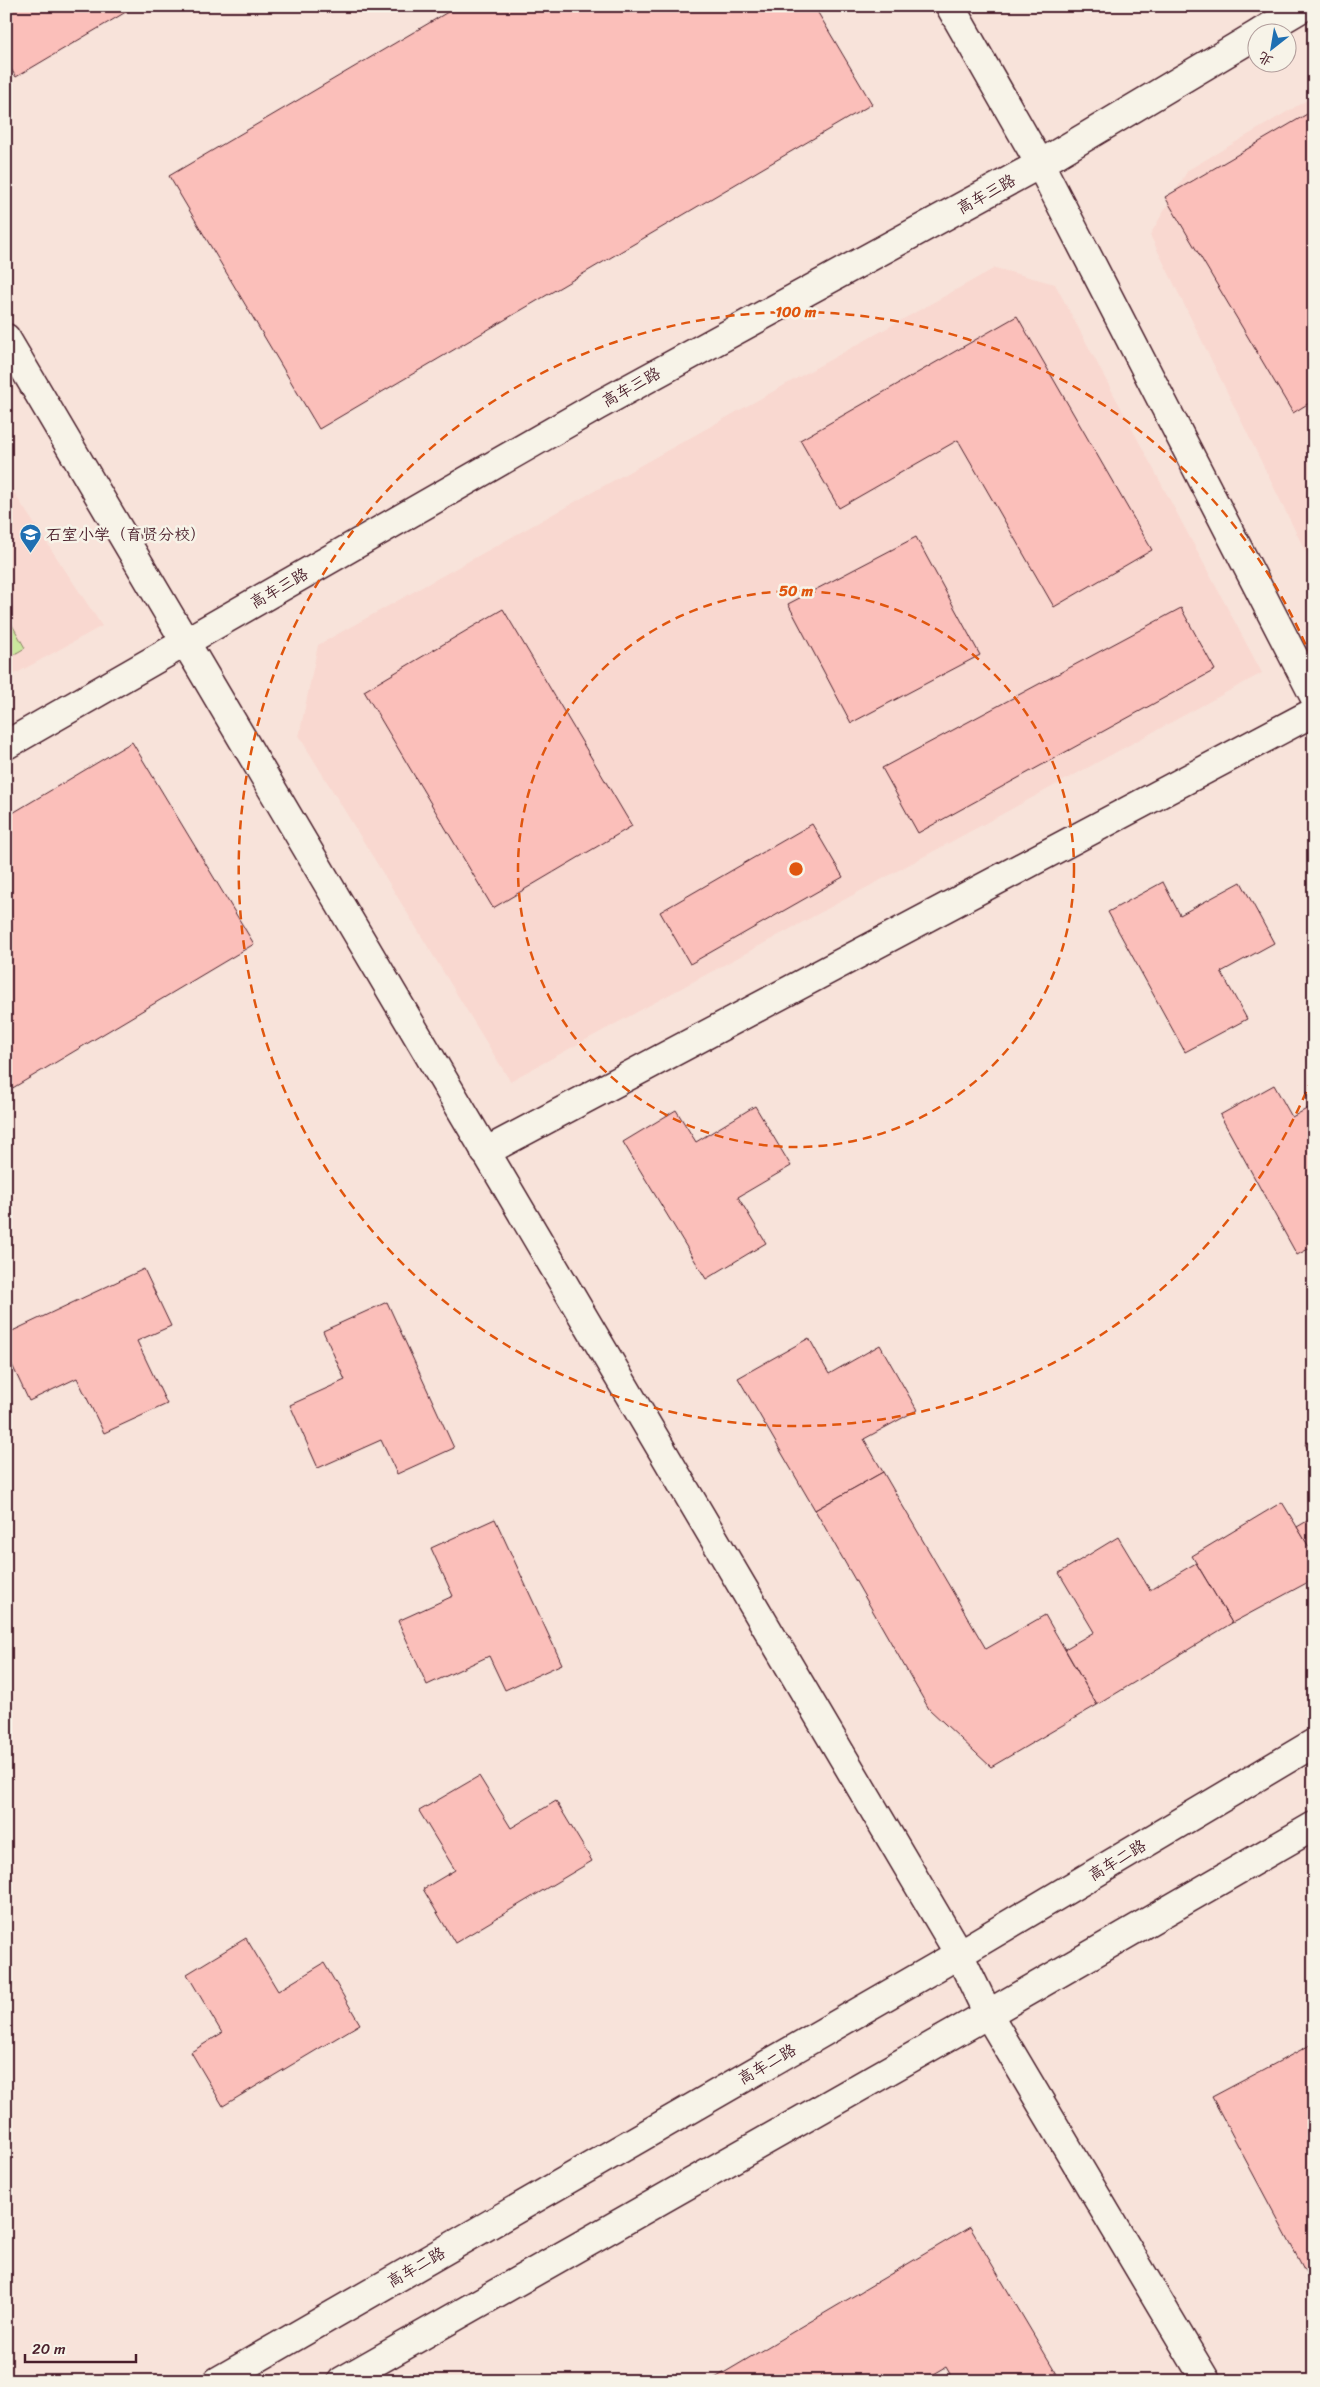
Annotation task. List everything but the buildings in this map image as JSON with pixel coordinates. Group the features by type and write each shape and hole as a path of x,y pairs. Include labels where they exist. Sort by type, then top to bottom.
{"street":[{"path":"950,6 1040,164 1314,696"},
{"name":"高车三路","path":"1278,22 1305,6"},
{"name":"高车三路","path":"6,745 597,406 1040,164 1248,40"},
{"path":"6,338 187,641 485,1152 960,1954 988,2014 1206,2381"},
{"path":"485,1152 1314,712"},
{"name":"高车二路","path":"218,2381 960,1954 1314,1743"},
{"path":"342,2381 988,2014 1314,1826"}],"shaded area":[{"path":"1314,96 1314,569 1150,235 1188,170"},
{"path":"995,268 1055,284 1262,673 510,1081 299,736 318,645"},
{"name":"石室小学（育贤分校）","path":"6,481 102,626 6,679"}],"green space":[{"path":"6,614 25,648 6,659"}],"place":[{"name":"石室小学（育贤分校）","path":"30,553"}]}
